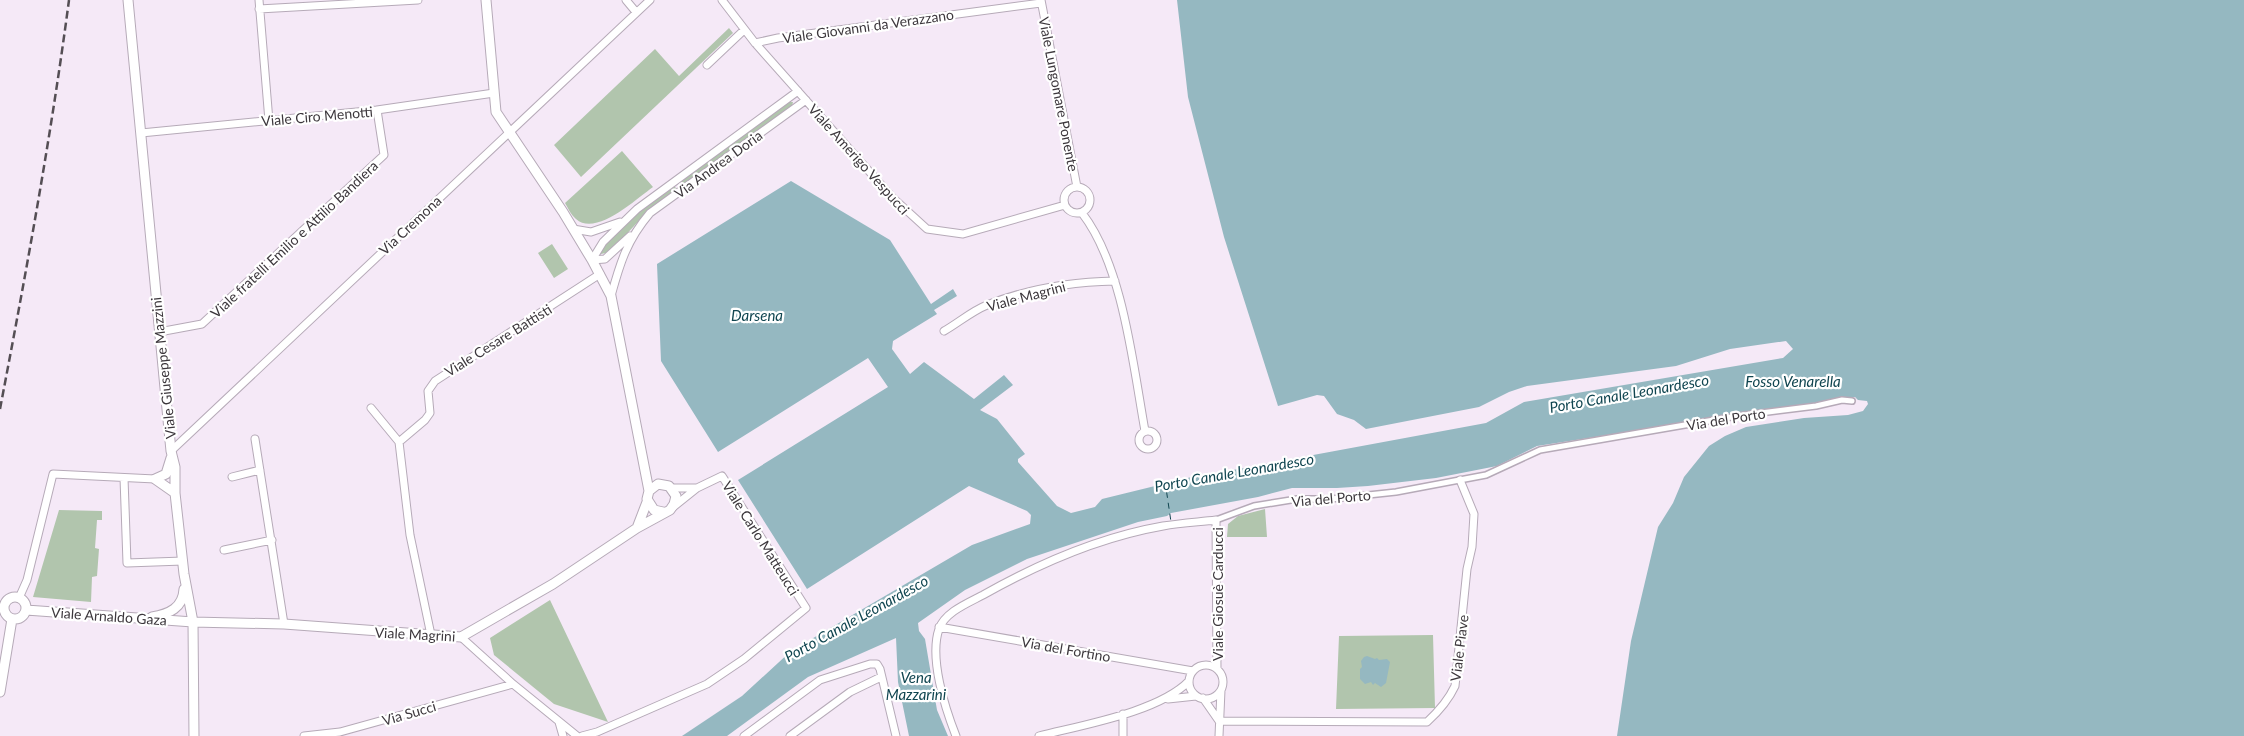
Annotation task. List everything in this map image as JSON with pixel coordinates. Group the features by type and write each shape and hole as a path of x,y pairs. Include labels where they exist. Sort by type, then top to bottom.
{"street":[{"name":"Viale Giuseppe Mazzini","path":"128,0 159,332 171,453 176,484 175,493 184,574 193,622 194,736"},
{"path":"259,0 269,121"},
{"path":"260,9 418,0"},
{"path":"486,0 496,112 573,229 611,296 648,491 647,502 637,528"},
{"path":"626,0 636,12"},
{"name":"Via Cremona","path":"171,453 508,132 650,0"},
{"name":"Viale Amerigo Vespucci","path":"722,0 755,43 892,197 927,229 963,234 1065,205"},
{"name":"Viale Giovanni da Verazzano","path":"755,43 778,38 1041,2"},
{"name":"Viale Lungomare Ponente","path":"1041,2 1077,187"},
{"path":"707,66 744,30"},
{"name":"Via Andrea Doria","path":"592,260 603,242 625,220 676,180 798,91"},
{"name":"Viale Ciro Menotti","path":"141,132 377,110 494,93"},
{"name":"Via Andrea Doria","path":"592,260 605,259 634,233 650,213 806,100"},
{"name":"Viale fratelli Emilio e Attilio Bandiera","path":"159,332 202,324 384,155 377,110"},
{"path":"676,180 683,190"},
{"name":"Viale Lungomare Ponente","path":"1065,205 1067,193 1077,187 1086,190 1090,198 1089,207 1082,213"},
{"path":"1065,205 1074,213 1082,213 1096,230 1115,281 1145,431"},
{"name":"Via Andrea Doria","path":"573,229 591,232 605,229 625,220"},
{"name":"Via Andrea Doria","path":"611,296 618,268 634,233"},
{"name":"Viale Cesare Battisti","path":"399,442 425,420 430,413 428,391 435,381 600,274"},
{"name":"Viale Magrini","path":"944,331 986,306 1003,300 1069,284 1115,281"},
{"name":"Via del Porto","path":"939,627 945,619 963,606 1040,565 1118,538 1161,526 1216,520 1254,506 1297,499 1331,499 1396,492 1460,480 1500,470 1540,450 1737,416 1816,406 1842,400 1852,401"},
{"path":"370,408 399,442 410,535 430,635"},
{"path":"255,440 284,624"},
{"path":"155,480 166,474 170,464 171,453"},
{"path":"232,476 260,470"},
{"path":"645,471 658,484"},
{"path":"20,598 27,580 52,474 155,480 175,493"},
{"name":"Viale Carlo Matteucci","path":"582,736 623,721 706,684 744,659 806,608 722,476 697,488"},
{"path":"124,478 127,563 183,561"},
{"name":"Viale Piave","path":"1220,721 1427,722 1441,709 1455,686 1472,546 1474,514 1460,480"},
{"path":"648,491 658,484 666,484 672,488 676,496 672,508"},
{"path":"672,488 697,488"},
{"path":"647,502 654,510 663,512 672,508 697,488"},
{"name":"Viale Magrini","path":"193,622 284,624 461,637 553,584 663,512"},
{"name":"Viale Giosuè Carducci","path":"1216,520 1217,669"},
{"path":"224,550 272,540"},
{"path":"140,618 170,612 179,606 184,596 184,574"},
{"path":"8,598 20,598 25,603 26,610 19,619 12,619 4,612 4,604 8,598"},
{"name":"Viale Arnaldo Gaza","path":"26,610 193,622"},
{"path":"0,692 12,619"},
{"path":"939,627 936,656 947,714 956,736"},
{"name":"Via del Fortino","path":"939,627 1193,671"},
{"path":"461,637 513,684 577,736"},
{"path":"749,735 820,680 862,666 877,664 880,669 896,736"},
{"path":"1039,736 1123,714 1179,692 1189,681 1197,667 1207,665 1217,669 1222,678 1219,736"},
{"path":"790,736 850,692 881,677"},
{"path":"1189,681 1190,686 1220,721"},
{"name":"Via Succi","path":"304,736 341,734 513,684"},
{"path":"1160,700 1214,697 1221,689"},
{"path":"1123,714 1123,736"},
{"path":"558,722 564,736"}],"green space":[{"path":"729,28 733,33 581,177 554,145 655,49 679,76"},
{"path":"788,102 793,102 792,106 684,184 681,181"},
{"path":"622,151 653,187 605,220 584,223 576,219 565,203"},
{"path":"674,186 677,189 647,212 610,252 601,254 604,246 621,227"},
{"path":"552,244 568,269 554,278 538,253"},
{"path":"1265,509 1267,537 1227,537 1228,524 1238,516"},
{"path":"59,510 102,511 102,520 97,520 95,548 99,549 97,576 92,577 91,602 33,597"},
{"path":"550,600 608,722 554,704 494,655 490,638"},
{"path":"1433,635 1435,708 1336,709 1339,636"}],"water":[{"path":"1177,0 2244,0 2244,736 1617,736 1631,641 1658,527 1673,503 1684,477 1709,446 1725,436 1746,427 1804,418 1848,415 1863,411 1868,404 1867,401 1858,400 1855,397 1537,446 1497,466 1436,478 1368,486 1292,488 1258,497 1171,513 1167,516 1138,522 1027,559 965,590 918,623 919,631 925,639 937,710 948,736 909,736 898,682 896,638 808,677 727,736 682,736 742,696 791,651 972,545 1030,524 1031,515 1027,511 969,486 807,589 738,480 888,387 868,358 718,452 661,361 657,264 791,181 890,240 931,304 953,289 957,296 934,310 937,314 893,341 892,349 910,374 924,362 974,399 1004,375 1013,385 980,410 997,419 1025,454 1018,459 1018,462 1057,506 1071,513 1095,507 1102,499 1208,473 1211,474 1486,423 1524,402 1783,358 1793,349 1786,341 1730,349 1676,366 1527,386 1509,392 1479,407 1366,429 1354,420 1337,414 1324,396 1317,395 1278,406 1224,237 1188,97"},
{"path":"1367,656 1379,660 1387,659 1390,662 1386,683 1381,687 1375,683 1373,685 1371,682 1365,684 1360,679 1361,661"}],"ferry route":[{"path":"1165,481 1171,522"}],"railway":[{"path":"0,409 38,205 69,0"}],"water label":[{"name":"Darsena","path":"757,315"},
{"name":"Fosso Venarella","path":"1793,381"},
{"name":"Porto Canale Leonardesco","path":"1629,393"},
{"name":"Porto Canale Leonardesco","path":"1234,472"},
{"name":"Porto Canale Leonardesco","path":"856,618"},
{"name":"Vena Mazzarini","path":"916,686"}]}
